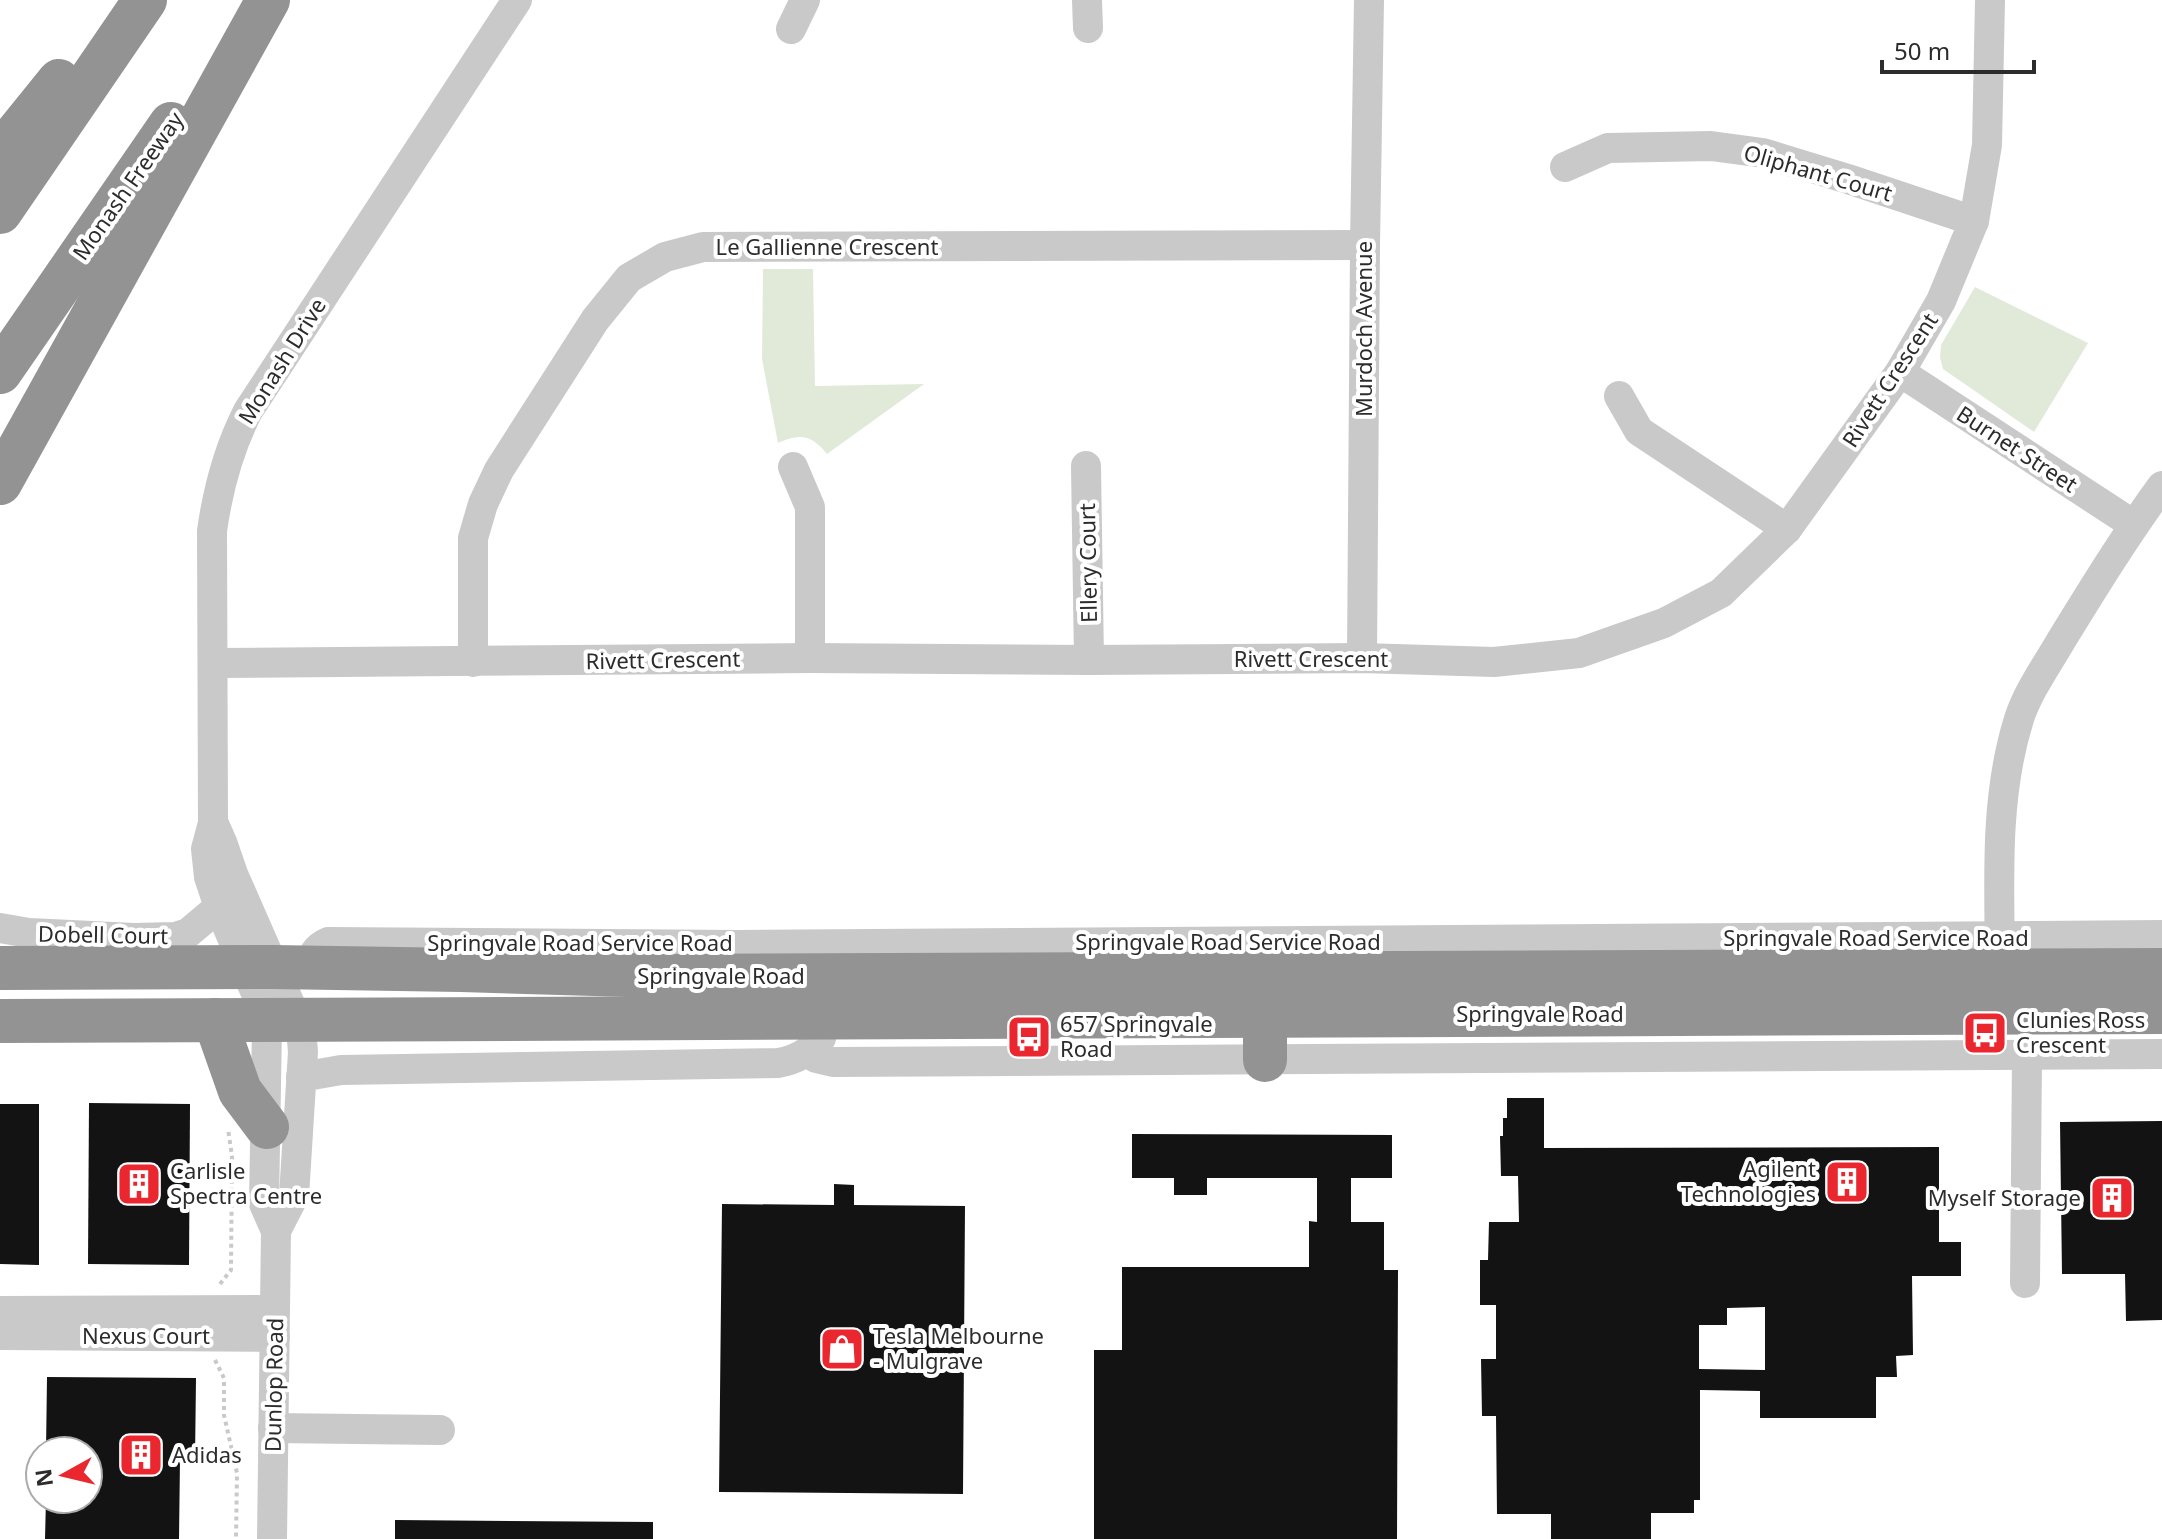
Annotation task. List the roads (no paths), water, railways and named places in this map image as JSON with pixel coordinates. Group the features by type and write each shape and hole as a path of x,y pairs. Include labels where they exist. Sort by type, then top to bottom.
{"highway":[{"path":"0,154 127,0"},
{"path":"0,212 145,0"},
{"name":"Monash Freeway","path":"0,372 256,0"},
{"path":"0,483 268,0"},
{"name":"Springvale Road","path":"0,1021 430,1019 739,979 836,1017 918,1017 1265,995 1443,957 2000,954 2162,970"},
{"name":"Springvale Road","path":"0,968 461,970 1265,995 2000,1013 2162,1012"},
{"path":"1265,995 1265,1060"},
{"path":"215,1020 240,1091 267,1127"}],"street":[{"name":"Monash Drive","path":"282,1020 276,967 231,902 213,823 212,531 217,493 227,456 248,411 517,0"},
{"path":"791,29 805,0"},
{"name":"Murdoch Avenue","path":"1362,658 1369,0"},
{"name":"Rivett Crescent","path":"213,663 810,658 1362,658 1494,662 1579,653 1664,623 1721,593 1787,529 1900,372 1941,301 1974,221 1987,145 1990,0"},
{"name":"Oliphant Court","path":"1565,167 1608,148 1711,146 1763,153 1974,221"},
{"name":"Le Gallienne Crescent","path":"473,662 473,538 483,504 499,470 595,320 629,278 665,257 703,247 1365,245"},
{"name":"Burnet Street","path":"1900,372 2134,525"},
{"path":"1619,396 1639,431 1787,529"},
{"name":"Ellery Court","path":"1086,466 1089,660"},
{"path":"793,467 810,507 810,658"},
{"path":"2000,1013 2000,822 2006,769 2019,718 2039,678 2134,525 2162,486"},
{"name":"Dobell Court","path":"0,928 40,934 175,937 188,933 231,902"},
{"name":"Springvale Road Service Road","path":"2000,954 2162,935"},
{"name":"Springvale Road Service Road","path":"739,979 1443,957"},
{"path":"301,1077 341,1070 778,1063 791,1061 808,1052 836,1017"},
{"path":"918,1017 950,1060"},
{"path":"430,1019 464,1068"},
{"name":"Dunlop Road","path":"276,1231 294,1196 303,1039 282,1020"},
{"name":"Dunlop Road","path":"272,1539 276,1231 264,1204 267,1127 282,1020"},
{"path":"808,1052 816,1058 833,1062 2162,1054"},
{"path":"2025,1283 2027,1056"},
{"name":"Nexus Court","path":"9,1323 275,1323"},
{"path":"273,1428 440,1430"}],"place":[{"name":"Clunies Ross Crescent","path":"1985,1033"},
{"name":"657 Springvale Road","path":"1029,1037"},
{"name":"Agilent Technologies","path":"1847,1182"},
{"name":"Carlisle Spectra Centre","path":"139,1184"},
{"name":"Myself Storage","path":"2112,1198"},
{"name":"Tesla Melbourne - Mulgrave","path":"842,1349"},
{"name":"Adidas","path":"141,1455"}]}
